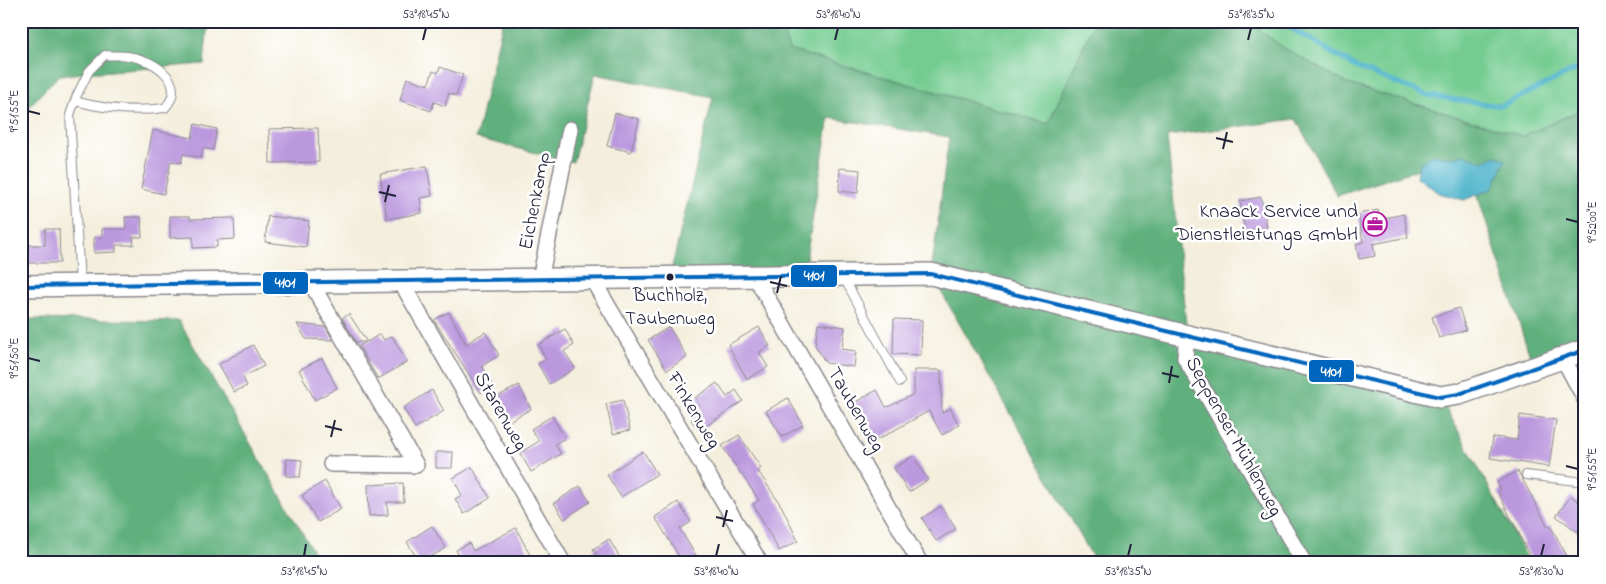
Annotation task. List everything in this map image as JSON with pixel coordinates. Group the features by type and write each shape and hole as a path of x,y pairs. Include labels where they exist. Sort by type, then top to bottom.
{"street":[{"name":"Eichenkamp","path":"540,280 570,129"},
{"name":"Seppenser Mühlenweg","path":"21,286 756,278 931,274 1187,334 1440,397 1459,394 1585,350"},
{"name":"Taubenweg","path":"756,278 920,563"},
{"name":"Finkenweg","path":"592,280 760,563"},
{"name":"Starenweg","path":"401,282 563,563"},
{"path":"312,283 416,466 331,464"},
{"name":"Seppenser Mühlenweg","path":"1187,334 1185,358 1304,563"},
{"path":"1563,358 1585,399"}],"lane":[{"path":"75,101 104,109 148,110 165,108 170,102 174,88 168,74 154,65 130,56 105,55 90,71 75,101 70,115 80,286"},
{"path":"844,276 900,382"},
{"path":"1526,475 1585,482"}],"green space":[{"path":"21,21 208,21 204,64 59,75 21,115"},
{"path":"503,21 779,21 789,50 1048,124 1095,21 1247,21 1284,48 1348,84 1523,136 1585,108 1585,350 1534,369 1464,154 1337,196 1296,119 1167,136 1187,334 1440,397 1530,563 1096,563 931,274 949,137 829,118 803,277 669,279 713,97 595,74 573,162 476,138"},
{"path":"779,21 1095,21 1048,124 789,50"},
{"path":"1247,21 1585,21 1585,108 1523,136 1348,84 1284,48"},
{"path":"21,319 179,321 320,563 21,563"}],"water":[{"path":"1433,154 1451,158 1464,154 1483,162 1496,156 1506,160 1492,189 1464,200 1439,193 1417,177 1419,164"}],"building":[{"path":"440,67 463,75 456,96 449,93 445,106 434,102 431,111 400,100 407,78 428,85 433,71 438,73"},
{"path":"615,113 639,119 631,152 607,146"},
{"path":"195,124 217,129 213,150 203,148 201,158 183,154 181,163 171,161 164,194 141,189 153,130 192,138"},
{"path":"318,128 319,162 270,163 269,129"},
{"path":"427,166 432,196 420,198 422,213 387,219 380,174"},
{"path":"840,168 860,170 858,193 839,191"},
{"path":"1261,197 1267,227 1245,231 1240,201"},
{"path":"1378,210 1380,219 1404,214 1408,237 1373,244 1375,256 1359,259 1356,244 1363,242 1358,214"},
{"path":"170,216 190,216 190,219 234,218 235,239 217,240 217,247 193,248 193,237 170,238"},
{"path":"268,216 309,221 306,247 265,242"},
{"path":"125,217 141,217 142,237 133,237 134,245 116,245 116,252 94,253 94,238 102,237 102,229 126,229"},
{"path":"45,229 59,229 60,263 28,263 28,245 45,245"},
{"path":"1459,308 1466,330 1439,338 1432,317"},
{"path":"449,312 466,344 485,332 499,355 482,366 493,386 481,393 434,320"},
{"path":"349,314 367,342 380,334 384,340 392,336 407,362 378,379 359,346 366,342 356,342 342,318"},
{"path":"894,319 922,320 921,355 893,354"},
{"path":"818,323 845,327 842,349 856,351 854,367 826,363 815,345"},
{"path":"297,324 326,327 333,340 306,339"},
{"path":"669,327 687,357 667,370 648,340"},
{"path":"759,327 770,346 759,352 768,367 747,379 728,345"},
{"path":"565,329 574,345 564,351 575,368 549,384 538,364 546,359 538,345"},
{"path":"253,345 264,366 243,377 247,386 234,392 219,364"},
{"path":"322,358 337,388 315,400 299,370"},
{"path":"914,370 941,370 942,413 950,408 959,425 942,435 929,411 875,441 854,403 877,390 886,407 914,394"},
{"path":"717,383 727,397 736,390 743,401 699,431 691,420 703,412 695,398"},
{"path":"519,385 531,409 509,421 497,397"},
{"path":"432,390 444,411 415,428 403,408"},
{"path":"788,398 803,425 782,437 766,411"},
{"path":"623,400 630,430 613,434 606,404"},
{"path":"1520,415 1556,420 1549,467 1490,458 1493,437 1517,440"},
{"path":"552,416 565,438 555,444 561,454 531,472 520,453 539,441 531,429"},
{"path":"739,435 761,468 758,471 782,507 798,541 779,551 753,504 759,500 722,446"},
{"path":"643,451 657,474 621,497 607,475"},
{"path":"436,452 453,452 452,468 436,468"},
{"path":"913,456 928,480 909,492 894,468"},
{"path":"287,459 302,460 300,477 286,476"},
{"path":"472,467 490,498 464,514 455,499 462,495 453,478"},
{"path":"1518,471 1548,527 1550,525 1567,556 1555,563 1533,563 1498,492 1501,490 1497,482"},
{"path":"325,481 341,509 318,522 302,495"},
{"path":"403,483 404,502 387,502 388,515 369,516 368,485"},
{"path":"580,486 590,502 564,519 554,503"},
{"path":"1571,496 1585,506 1585,523 1578,532 1556,516"},
{"path":"678,502 691,522 680,529 700,563 683,563 655,517"},
{"path":"941,506 956,529 936,541 922,518"},
{"path":"432,526 446,548 420,563 407,542"},
{"path":"516,528 534,563 452,563 460,558 456,550 469,543 473,551"},
{"path":"609,539 623,563 601,563 593,549"}],"waterway":[{"path":"1279,21 1358,68 1430,96 1501,106 1585,65"}],"transit line":[{"name":"4101","path":"21,286 931,274 1440,397 1459,394 1585,350"}],"place":[{"name":"Knaack Service und Dienstleistungs GmbH","path":"1375,224"},
{"name":"Buchholz, Taubenweg","path":"670,277"}]}
